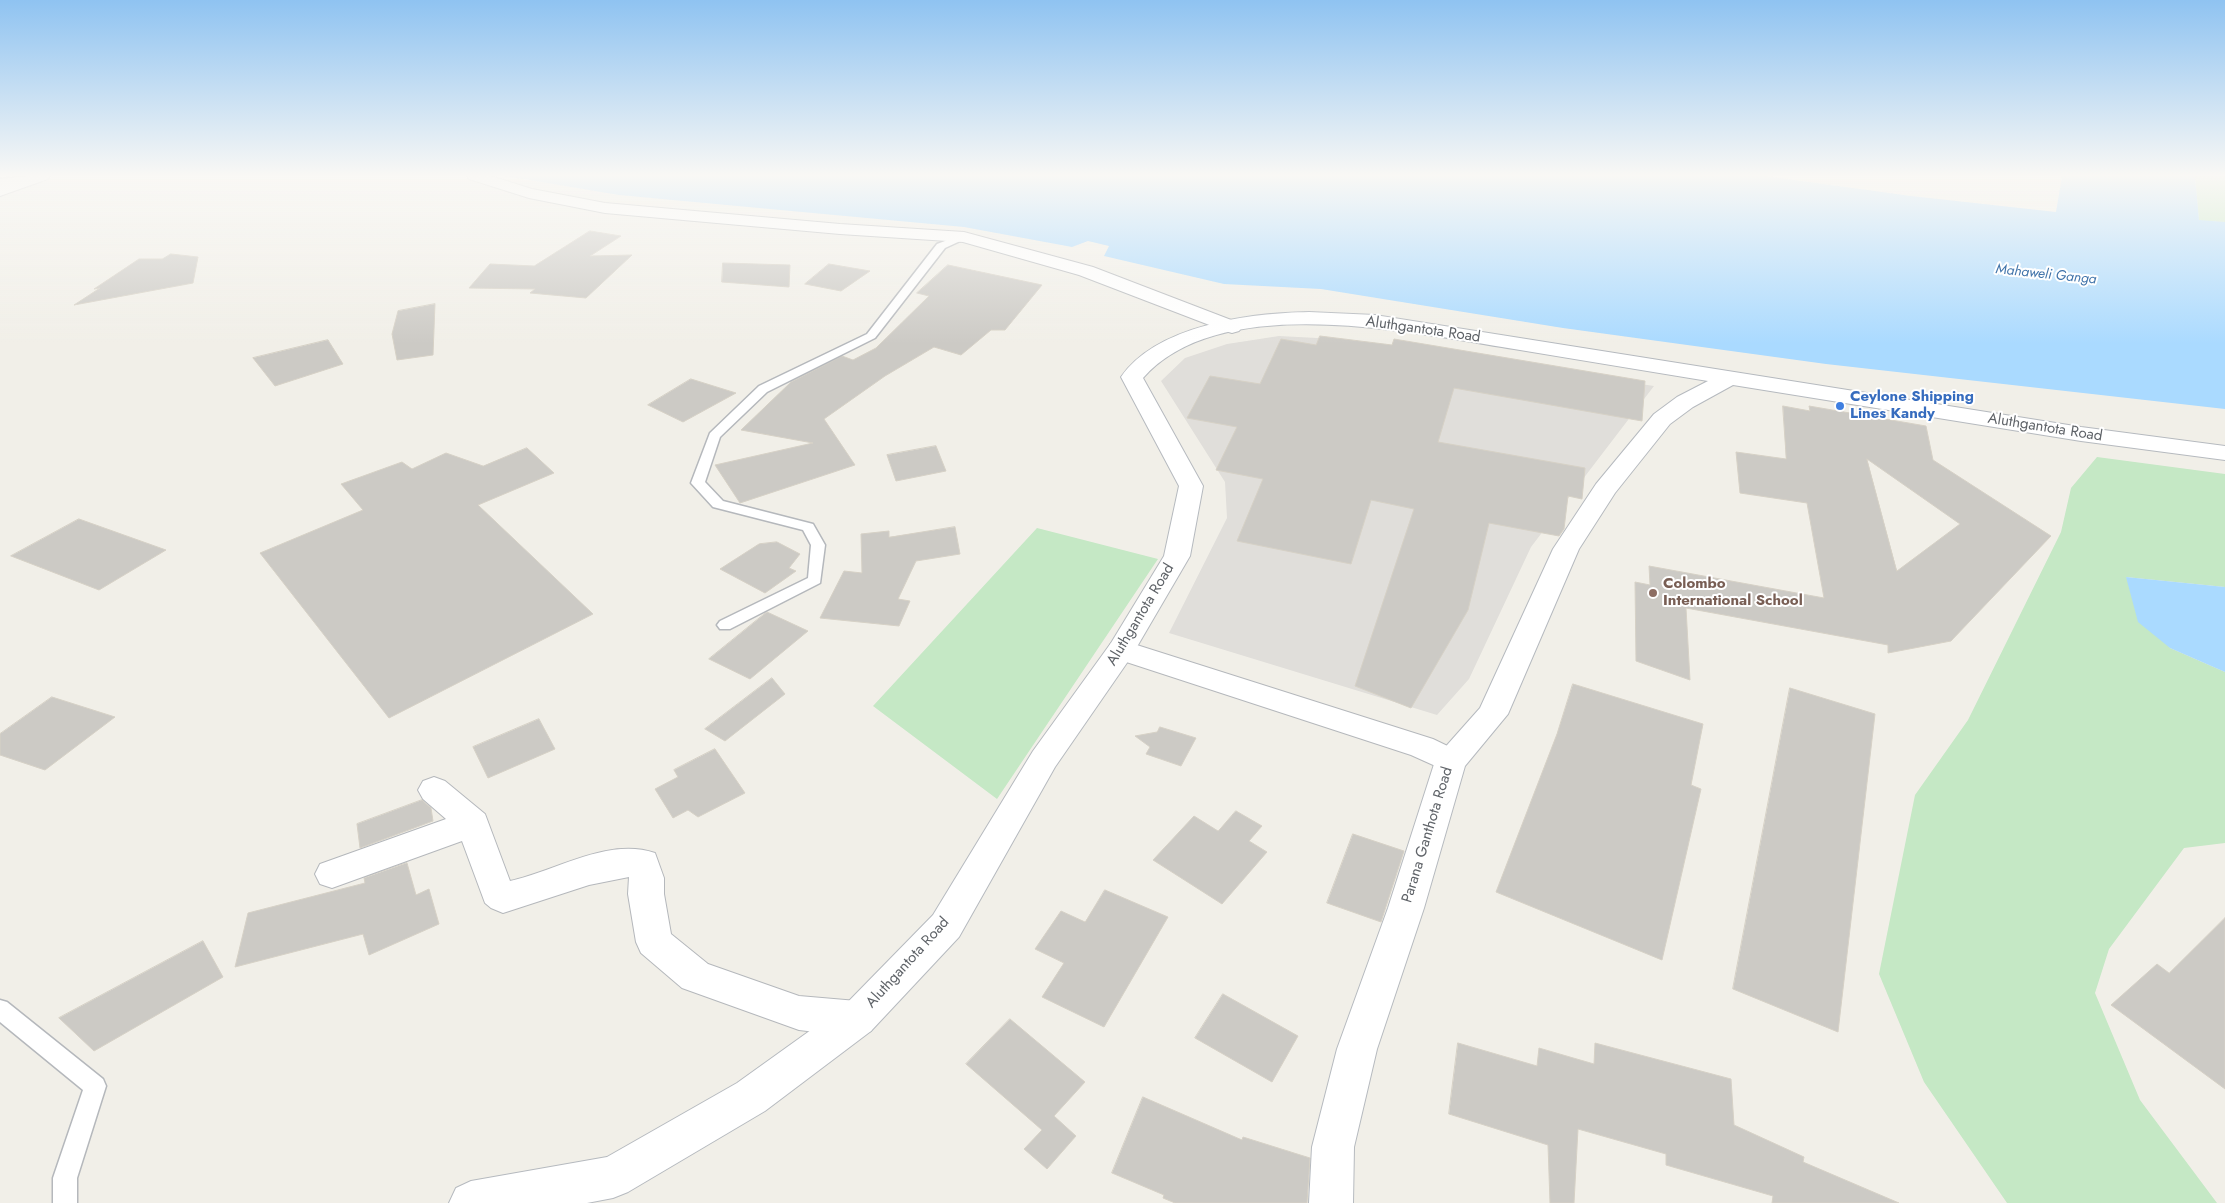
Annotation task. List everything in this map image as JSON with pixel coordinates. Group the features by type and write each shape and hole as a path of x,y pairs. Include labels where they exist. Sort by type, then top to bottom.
{"street":[{"path":"889,232 964,237 1086,271 1232,327"},
{"name":"Aluthgantota Road","path":"470,1203 613,1177 751,1097 857,1018 946,926 1044,759 1121,650 1177,556 1190,486 1132,377 1141,365 1165,349 1193,337 1232,327 1287,319 1375,322 2081,434 2225,453"},
{"name":"Parana Ganthota Road","path":"1331,1203 1333,1147 1357,1049 1406,908 1451,761 1493,714 1566,549 1605,489 1662,419 1685,402 1729,378"},
{"path":"1121,650 1422,747 1451,761"},
{"path":"434,790 473,824 497,893 503,898 575,874 625,862 643,863 647,878 646,894 654,942 696,976 799,1013 857,1018"},
{"path":"332,874 473,824"}],"lane":[{"path":"725,625 814,580 818,545 808,527 718,504 698,483 714,436 763,389 871,336 941,246 964,237"},
{"path":"0,1009 96,1086 65,1178 65,1203"}],"shaded area":[{"path":"1279,336 1336,339 1654,386 1531,547 1469,679 1437,715 1169,633 1227,518 1225,482 1161,381 1185,358 1227,344"}],"green space":[{"path":"2097,457 2225,474 2225,587 2126,577 2170,648 2225,672 2225,843 2184,848 2109,949 2095,993 2140,1100 2217,1203 2007,1203 1924,1082 1879,974 1915,795 1968,720 2061,532 2071,488"},
{"path":"1037,528 1158,559 997,799 873,706"}],"water":[{"name":"Mahaweli Ganga","path":"992,232 2225,232 2225,409 1826,364 1563,328 1321,289 1224,284 1104,256 1109,246 1088,241 1072,247"},
{"path":"2126,577 2225,587 2225,672 2170,648 2138,622"}],"building":[{"path":"588,232 621,236 590,256 632,255 586,298 530,293 535,289 469,288 490,264 534,266"},
{"path":"171,254 198,257 193,283 74,305 100,288 94,289 139,259 162,259"},
{"path":"723,263 790,265 789,287 722,282"},
{"path":"829,264 870,271 841,291 805,284"},
{"path":"948,265 1042,285 1005,330 991,330 961,355 934,347 885,376 824,419 855,465 740,503 715,465 813,443 741,430 791,382 842,356 853,360 876,348 929,296 917,293"},
{"path":"435,304 433,355 397,360 392,334 398,311"},
{"path":"1320,336 1392,345 1394,339 1645,381 1642,421 1454,388 1438,442 1585,468 1582,499 1568,496 1564,529 1559,536 1489,523 1468,610 1411,708 1355,686 1414,509 1371,500 1351,564 1237,541 1263,479 1216,470 1237,427 1187,418 1210,376 1260,384 1281,339 1316,345"},
{"path":"328,340 343,364 275,386 253,358"},
{"path":"691,379 736,393 683,422 648,405"},
{"path":"1783,406 1810,411 1809,406 1926,426 1933,460 2051,536 1951,641 1888,653 1888,645 1686,608 1690,680 1636,661 1635,582 1650,585 1649,566 1824,598 1807,503 1740,493 1736,452 1786,459","holes":["1867,459 1960,524 1897,571"]},
{"path":"936,446 946,471 896,481 887,455"},
{"path":"527,448 554,473 478,505 593,614 389,718 260,553 363,510 341,484 402,462 412,469 446,453 483,466"},
{"path":"79,519 166,550 99,590 11,556"},
{"path":"955,527 960,554 916,561 898,599 910,601 899,626 820,618 844,571 862,573 861,534 889,531 889,537"},
{"path":"777,542 800,554 789,568 796,571 765,593 720,569 759,544"},
{"path":"767,612 808,631 750,679 709,659"},
{"path":"772,678 785,694 725,741 705,729"},
{"path":"1573,684 1703,724 1691,785 1701,789 1662,960 1496,892 1557,734"},
{"path":"1790,688 1875,714 1838,1032 1733,989"},
{"path":"52,697 115,717 45,770 0,755 0,734"},
{"path":"539,719 555,749 488,778 473,747"},
{"path":"1160,727 1196,738 1181,766 1146,754 1150,747 1135,736 1157,732"},
{"path":"715,749 745,793 698,817 688,810 673,818 655,789 678,777 674,770"},
{"path":"422,800 431,808 433,821 360,848 357,824"},
{"path":"1236,811 1262,826 1249,841 1267,852 1222,904 1153,860 1194,816 1218,831"},
{"path":"1353,834 1404,851 1381,922 1327,903"},
{"path":"407,863 416,895 429,889 439,924 369,955 363,934 235,967 248,913 365,883 364,878"},
{"path":"1105,890 1168,917 1104,1027 1042,997 1064,963 1035,949 1061,911 1085,922"},
{"path":"2225,918 2225,1089 2111,1005 2157,964 2169,973"},
{"path":"203,941 223,977 94,1051 59,1018"},
{"path":"1223,994 1298,1036 1272,1082 1195,1038"},
{"path":"1010,1019 1085,1082 1054,1116 1076,1136 1047,1169 1024,1149 1042,1130 966,1064"},
{"path":"1458,1043 1537,1066 1539,1048 1594,1064 1595,1043 1731,1079 1734,1125 1804,1157 1803,1162 1899,1203 1772,1203 1773,1196 1666,1165 1666,1154 1578,1129 1574,1203 1550,1203 1548,1145 1449,1114"},
{"path":"1143,1097 1242,1140 1243,1137 1310,1158 1307,1203 1175,1203 1163,1198 1164,1195 1112,1173"}],"place":[{"name":"Ceylone Shipping Lines Kandy","path":"1840,406"},
{"name":"Colombo International School","path":"1653,593"}]}
